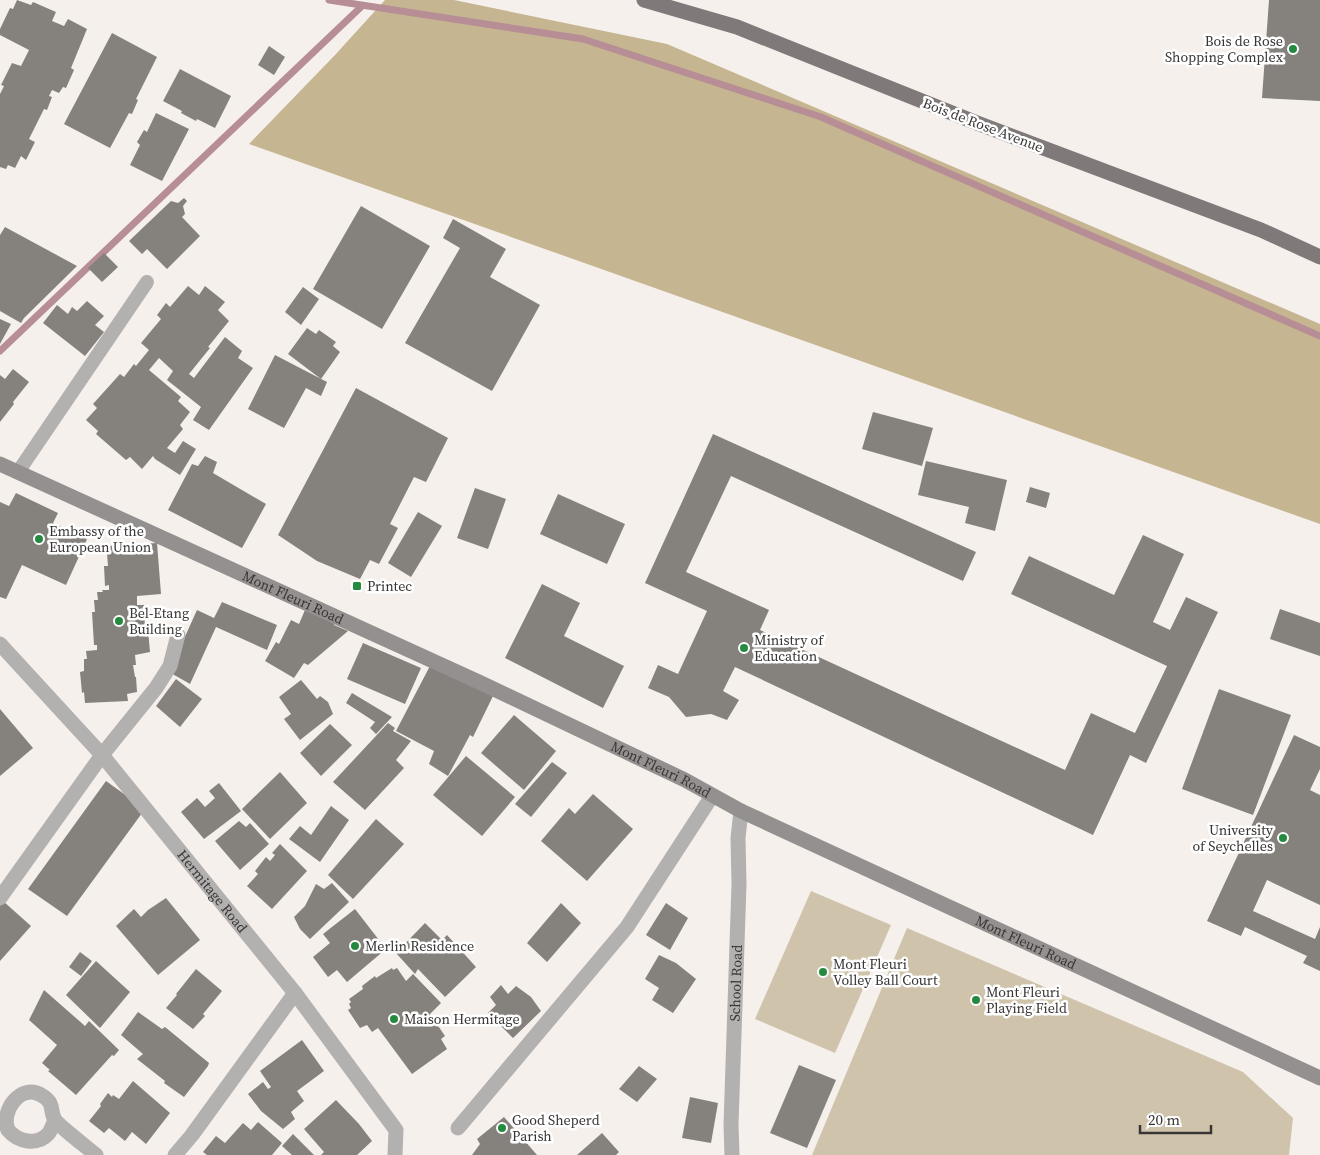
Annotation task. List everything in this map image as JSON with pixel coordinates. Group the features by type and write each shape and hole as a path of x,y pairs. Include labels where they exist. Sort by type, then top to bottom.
{"main road":[{"name":"Bois de Rose Avenue","path":"644,0 737,27 977,123 1261,230 1320,257"},
{"name":"Mont Fleuri Road","path":"0,464 479,682 685,780 741,811 1320,1078"}],"street":[{"path":"0,898 102,755 156,688 170,666 178,635"},
{"name":"Hermitage Road","path":"0,644 102,755 294,993 396,1130 395,1155"},
{"path":"458,1128 627,927 712,796"},
{"name":"School Road","path":"732,1155 731,1125 739,884 738,838 741,811"},
{"path":"175,1155 192,1135 294,993"},
{"path":"55,1120 96,1155"}],"lane":[{"path":"18,472 147,282"}],"shaded area":[{"path":"385,0 454,0 667,44 1320,324 1320,524 249,144"},
{"name":"Mont Fleuri Volley Ball Court","path":"811,891 891,925 835,1053 755,1019"},
{"name":"Mont Fleuri Playing Field","path":"907,928 1243,1072 1293,1118 1289,1155 812,1155"}],"building":[{"path":"17,0 31,5 33,2 56,12 52,21 64,26 68,19 87,29 71,68 74,70 66,88 63,87 59,93 52,90 49,96 52,97 47,110 44,109 29,139 35,142 26,160 21,156 15,168 8,165 6,169 0,167 0,94 4,86 1,85 12,63 21,66 29,50 0,35 0,29 10,8 13,9"},
{"name":"Bois de Rose Shopping Complex","path":"1269,0 1320,0 1320,101 1262,98"},
{"path":"112,33 157,57 136,99 138,100 132,114 129,113 110,148 64,124"},
{"path":"269,46 285,57 274,75 258,65"},
{"path":"180,69 231,96 215,128 197,119 196,121 163,101"},
{"path":"156,113 189,129 162,181 130,165 140,145 137,142 144,130 147,132"},
{"path":"184,198 187,201 183,206 185,214 182,217 200,236 167,269 147,249 142,254 129,241 171,201 178,203"},
{"path":"361,206 430,246 382,329 313,289"},
{"path":"453,219 506,249 490,277 540,305 492,391 405,343 460,248 443,238"},
{"path":"5,227 77,266 21,323 0,311 0,235"},
{"path":"104,253 118,267 102,282 88,268"},
{"path":"188,286 199,295 205,286 225,302 218,310 229,321 189,374 194,378 225,337 242,351 238,358 253,368 209,430 193,420 201,407 167,380 173,371 159,358 149,370 181,397 178,401 190,412 180,425 183,429 167,448 175,453 183,441 196,449 180,475 153,456 142,469 130,457 126,460 96,434 98,431 86,420 97,408 93,404 120,374 124,377 149,350 141,343 161,319 157,315 166,303 170,307"},
{"path":"303,287 319,299 301,325 285,312"},
{"path":"87,301 104,316 95,325 104,332 85,356 43,323 57,305 68,314 72,307 77,311"},
{"path":"0,319 11,324 0,344"},
{"path":"307,328 316,334 319,330 336,342 333,346 340,352 321,379 288,354"},
{"path":"275,355 327,382 321,396 306,388 284,428 248,409"},
{"path":"13,369 29,382 0,422 0,375 5,379"},
{"path":"356,388 448,438 426,482 414,477 390,524 398,528 379,564 370,560 360,579 317,561 278,535"},
{"path":"873,412 933,428 922,466 862,449"},
{"name":"Ministry of Education","path":"713,434 976,552 963,581 731,476 686,572 769,610 760,630 1065,770 1091,713 1135,733 1167,666 1011,594 1029,556 1114,595 1143,535 1184,554 1153,622 1170,630 1186,597 1218,612 1146,763 1130,755 1093,835 735,667 723,691 739,700 727,720 711,714 686,717 669,697 648,688 658,665 678,674 707,611 645,583"},
{"path":"205,456 217,462 213,473 266,504 242,548 168,510 192,464 198,466"},
{"path":"926,461 1007,480 995,531 965,523 969,507 918,495"},
{"path":"1030,487 1050,493 1046,508 1026,502"},
{"path":"475,488 506,499 488,549 457,538"},
{"path":"16,493 58,513 53,523 87,539 66,585 22,565 6,599 0,597 0,502 9,506"},
{"path":"558,494 625,524 607,564 540,534"},
{"path":"418,512 442,526 411,577 388,563"},
{"name":"Bel-Etang Building","path":"157,543 161,594 137,596 137,605 144,605 145,631 148,630 150,652 135,655 136,665 133,665 137,692 127,694 128,701 85,703 80,672 84,671 84,659 87,659 86,651 97,650 97,645 94,645 92,612 95,612 94,600 98,600 97,592 109,590 109,585 105,586 104,566 108,566 107,553 109,553 109,546"},
{"path":"542,584 580,603 564,636 624,666 603,708 505,658"},
{"path":"222,602 277,625 267,650 216,627 190,684 169,672 197,610 214,618"},
{"path":"1280,609 1320,623 1320,656 1270,639"},
{"path":"305,610 348,631 308,665 304,663 294,678 265,661 276,642 279,644 291,620 299,624"},
{"path":"363,643 421,668 405,704 347,679"},
{"path":"431,664 493,696 473,737 470,735 448,776 429,764 434,751 396,731"},
{"path":"176,679 202,699 180,727 156,706"},
{"path":"301,680 317,699 320,696 328,702 333,714 300,740 284,719 291,714 279,697"},
{"path":"1219,689 1291,715 1253,815 1182,789"},
{"path":"352,693 392,717 376,734 370,728 375,722 346,703"},
{"path":"0,709 33,748 0,776"},
{"path":"514,715 556,751 524,790 481,753"},
{"path":"388,723 395,728 393,731 411,741 396,760 404,768 365,810 333,782"},
{"path":"330,724 352,745 321,776 300,753"},
{"name":"University of Seychelles","path":"1294,735 1320,747 1320,769 1310,790 1320,795 1320,905 1267,880 1253,911 1315,939 1320,927 1320,971 1303,963 1307,956 1245,927 1241,936 1207,921"},
{"path":"466,756 515,797 482,836 433,795"},
{"path":"552,762 567,773 531,817 515,804"},
{"path":"280,772 307,803 270,839 242,809"},
{"path":"106,781 145,809 67,916 28,889"},
{"path":"219,783 241,811 204,839 181,812 197,798 205,807 215,798 209,791"},
{"path":"593,794 633,829 587,881 541,841 569,808 575,814"},
{"path":"331,806 349,820 320,862 289,839 300,826 311,835"},
{"path":"376,819 404,844 353,899 328,875"},
{"path":"239,821 246,827 250,823 269,844 240,870 215,841"},
{"path":"280,844 307,871 272,909 247,886 258,874 255,871 266,857 270,861 275,855 272,853"},
{"path":"332,883 349,902 310,939 300,929 294,917 305,906 316,884 324,889"},
{"path":"166,898 200,940 158,975 116,926 134,909 141,917"},
{"path":"3,901 31,926 0,961 0,905"},
{"path":"561,903 581,923 547,962 527,943"},
{"path":"666,903 688,918 670,950 646,935"},
{"name":"Merlin Residence","path":"355,909 386,949 347,982 337,970 328,977 313,957 330,943 323,934"},
{"path":"425,923 442,940 447,935 476,967 445,997 418,969 415,974 396,953"},
{"path":"80,952 92,961 81,976 69,967"},
{"path":"659,955 676,963 696,979 673,1013 652,1000 659,988 645,979"},
{"path":"96,961 130,992 100,1028 66,995"},
{"name":"Maison Hermitage","path":"392,968 393,970 397,968 406,981 413,974 441,1003 430,1014 445,1036 441,1039 447,1049 412,1074 378,1028 372,1032 367,1025 360,1028 348,1010 351,1008 349,999 363,989 362,986 375,976 376,978"},
{"path":"196,969 222,991 203,1014 205,1016 193,1029 166,1008"},
{"path":"501,985 508,994 516,986 531,997 541,1011 513,1038 488,1013 496,1005 490,997"},
{"path":"44,990 85,1026 89,1021 119,1050 114,1056 112,1055 76,1095 48,1071 50,1070 42,1063 57,1045 29,1020"},
{"path":"138,1012 162,1029 165,1027 209,1063 184,1097 164,1083 165,1081 137,1059 143,1054 121,1035"},
{"path":"302,1040 324,1071 297,1091 304,1101 291,1112 295,1119 283,1129 261,1111 248,1094 263,1082 268,1089 271,1087 260,1071"},
{"path":"799,1065 836,1080 807,1148 770,1133"},
{"path":"639,1066 657,1079 637,1102 619,1089"},
{"path":"133,1081 170,1113 146,1144 132,1132 125,1141 109,1128 104,1133 89,1121 101,1106 100,1104 108,1093 112,1097 113,1095 119,1099"},
{"path":"690,1097 718,1103 711,1143 682,1138"},
{"path":"336,1100 372,1141 357,1155 321,1155 324,1152 304,1129"},
{"name":"Good Sheperd Parish","path":"504,1117 537,1155 472,1155 480,1144 477,1139"},
{"path":"258,1122 282,1143 272,1155 207,1155 203,1152 216,1136 225,1143 243,1123 251,1130"},
{"path":"602,1133 619,1152 616,1155 577,1155"},
{"path":"293,1134 314,1155 292,1155 282,1146"}],"waterway":[{"path":"329,0 583,39 821,117 1320,336"},
{"path":"0,351 362,6"}],"place":[{"name":"Bois de Rose Shopping Complex","path":"1293,49"},
{"name":"Embassy of the European Union","path":"39,539"},
{"name":"Printec","path":"357,586"},
{"name":"Bel-Etang Building","path":"119,621"},
{"name":"Ministry of Education","path":"744,648"},
{"name":"University of Seychelles","path":"1283,838"},
{"name":"Merlin Residence","path":"355,946"},
{"name":"Mont Fleuri Volley Ball Court","path":"823,972"},
{"name":"Mont Fleuri Playing Field","path":"976,1000"},
{"name":"Maison Hermitage","path":"394,1019"},
{"name":"Good Sheperd Parish","path":"502,1128"}]}
